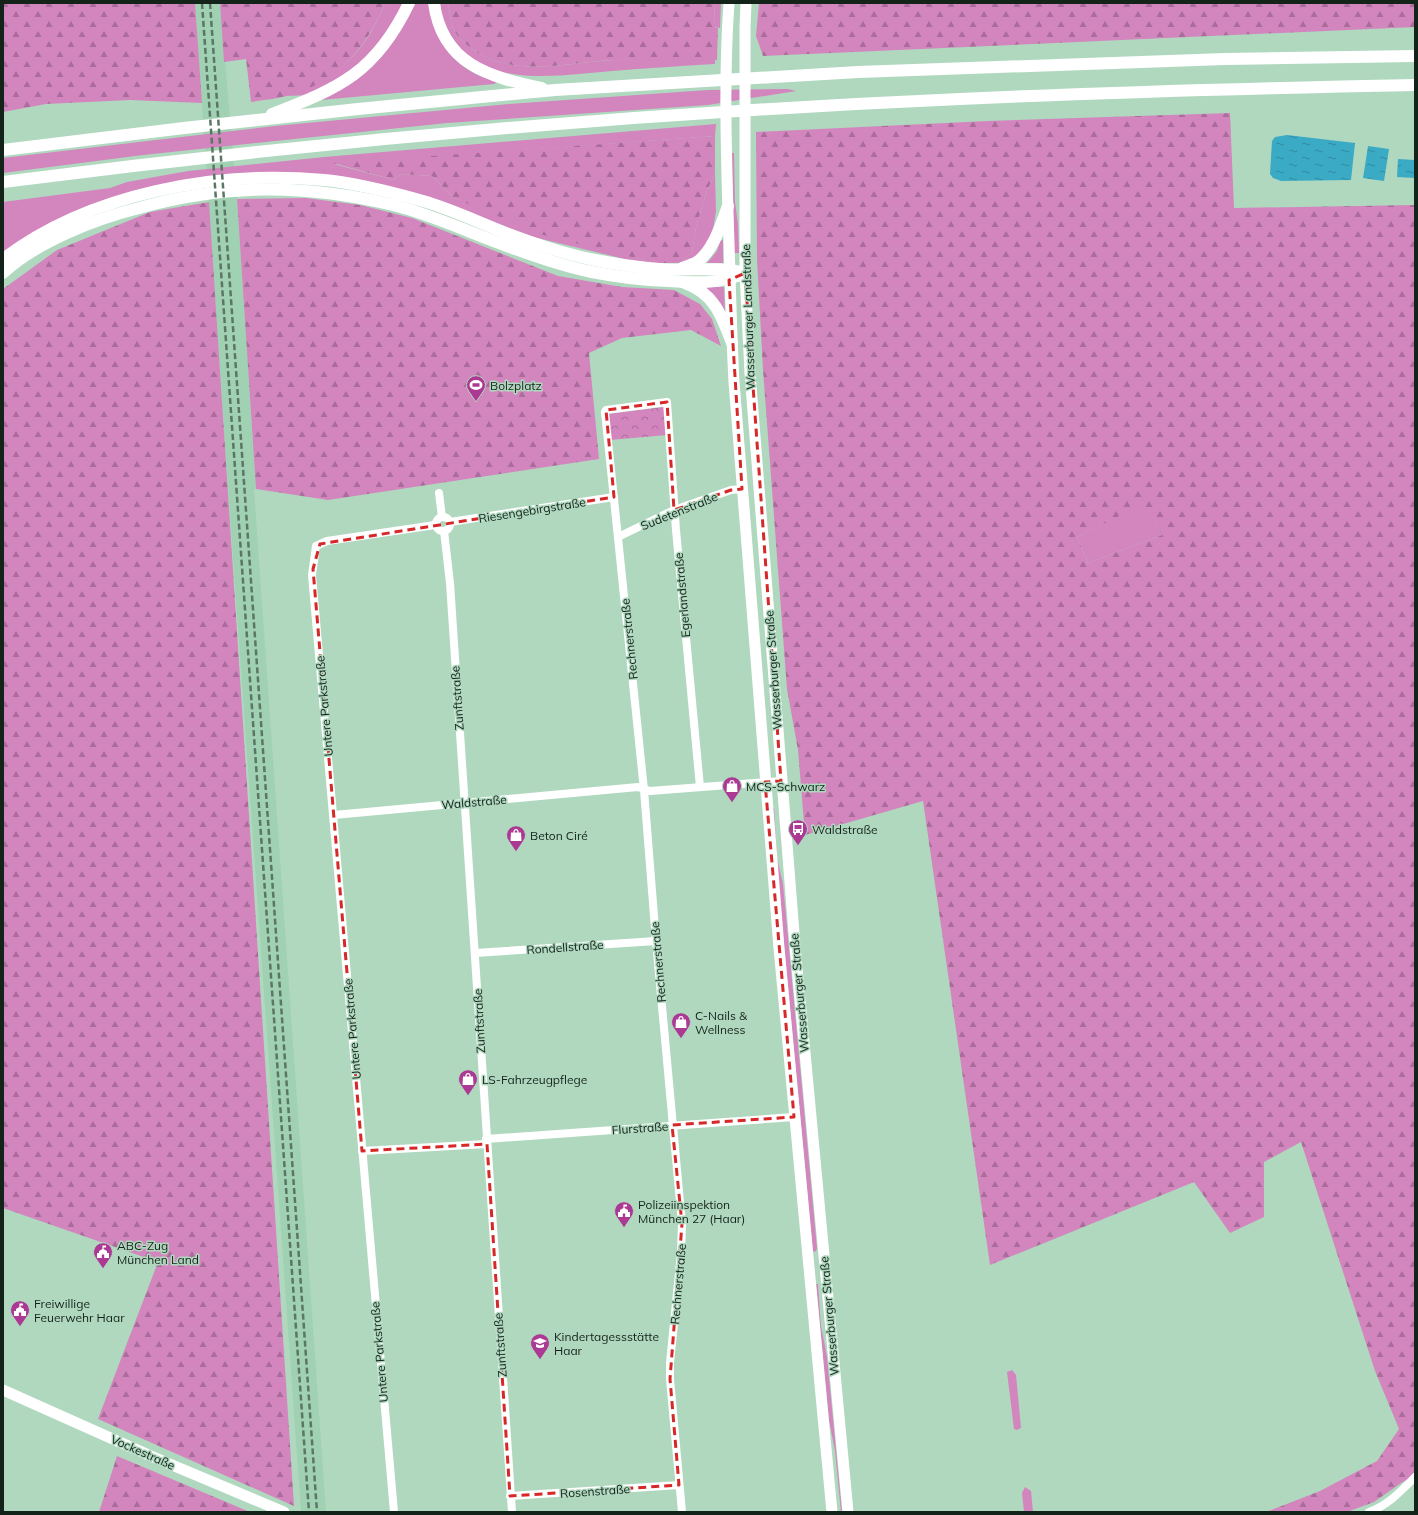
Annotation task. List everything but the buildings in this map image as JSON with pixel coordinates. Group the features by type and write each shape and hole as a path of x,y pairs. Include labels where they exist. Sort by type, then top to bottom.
{"highway":[{"path":"256,120 323,93 362,70 381,50 396,29 409,3"},
{"path":"434,3 436,15 444,36 461,58 471,65 503,78 554,90"},
{"path":"3,150 256,120 554,90 858,72 1225,59 1415,56"},
{"path":"3,182 145,163 368,140 476,130 751,110 960,98 1250,88 1415,85"},
{"path":"3,259 44,232 94,210 129,198 164,189 194,184 264,177 326,180 357,185 424,201 552,249 595,260 659,269 729,275 745,274"},
{"path":"3,273 21,258 49,242 84,226 131,210 167,200 220,191 264,189 324,192 358,197 395,205 502,244 590,272 630,278 682,282 715,282 729,275"},
{"path":"677,270 696,262 704,256 718,231 728,206"},
{"path":"682,282 707,295 720,313 732,343"}],"main road":[{"name":"Wasserburger Landstraße","path":"730,3 728,28 726,163 732,343 741,474"},
{"name":"Wasserburger Landstraße","path":"746,3 744,27 745,274 757,473"},
{"name":"Wasserburger Straße","path":"757,473 795,953 848,1512"},
{"name":"Wasserburger Straße","path":"741,474 765,782 794,1117 832,1512"},
{"name":"Vockestraße","path":"3,1390 153,1457 284,1512"}],"street":[{"name":"Rechnerstraße","path":"667,402 606,410 605,412 644,790 672,1125 682,1224 681,1253 670,1373 682,1512"},
{"name":"Egerlandstraße","path":"667,402 674,510 700,787"},
{"name":"Sudetenstraße","path":"618,537 674,510 731,490 742,489"},
{"path":"439,493 442,517"},
{"name":"Riesengebirgstraße","path":"450,522 614,497"},
{"path":"442,517 447,518 450,522 449,528 444,531 438,530 435,525 437,519 442,517"},
{"name":"Untere Parkstraße","path":"394,1512 312,575 316,546 327,541 435,525"},
{"name":"Zunftstraße","path":"444,531 449,562 512,1512"},
{"name":"Waldstraße","path":"334,815 638,787 650,791 781,781"},
{"name":"Rondellstraße","path":"475,953 656,941"},
{"name":"Flurstraße","path":"362,1151 672,1125 794,1117"},
{"path":"1369,1512 1381,1510 1415,1477"},
{"name":"Rosenstraße","path":"510,1496 679,1485"}],"highlighted area":[{"path":"745,273 781,781 765,782 794,1117 672,1125 682,1224 670,1379 679,1485 510,1496 487,1144 362,1151 313,569 320,544 614,497 606,410 667,402 674,510 731,490 742,489 729,280"}],"shaded area":[{"path":"195,3 220,3 237,199 256,489 254,489 326,1512 301,1512"}],"green space":[{"path":"3,3 195,3 202,103 130,100 46,104 3,112"},
{"path":"220,3 385,3 369,35 359,49 348,62 335,73 305,90 287,96 251,102 246,59 224,62"},
{"path":"385,3 404,3 377,47 350,73 310,95 287,96 321,80 348,62 368,37"},
{"path":"413,3 429,3 436,31 449,53 458,62 468,70 495,81 496,83 321,100 356,80 372,67"},
{"path":"440,3 448,3 453,29 464,43 475,51 491,59 508,64 543,66 597,61 652,59 715,60 715,64 547,76 503,72 483,65 465,54 447,29 442,17"},
{"path":"448,3 715,3 714,27 718,28 717,60 597,61 543,66 508,64 491,59 475,51 462,40 452,26"},
{"path":"715,3 721,3 720,28 714,27"},
{"path":"759,3 1415,3 1415,27 763,56 756,36"},
{"path":"788,89 796,91 708,105 447,123 143,155 3,173 3,158 275,126 509,104 708,90"},
{"path":"1230,113 1234,208 1415,205 1415,1478 1404,1481 1374,1502 1347,1512 1266,1512 1320,1491 1377,1461 1399,1429 1375,1371 1301,1142 1264,1162 1264,1217 1230,1233 1194,1182 990,1265 923,801 805,835 798,750 787,689 763,370 757,260 756,132 988,121","holes":["1143,504 1162,535 1088,563 1077,537"]},
{"path":"716,124 715,136 334,164 394,180 401,174 432,176 454,198 613,252 656,263 629,260 533,237 438,201 311,174 239,173 170,183 3,254 3,202 110,188 127,182 188,171 324,157"},
{"path":"715,136 715,173 707,191 696,227 692,252 680,263 656,263 543,235 454,198 432,176 401,174 394,180 333,163"},
{"path":"732,153 734,153 735,202 738,224 739,253 733,253"},
{"path":"715,173 716,211 713,230 709,241 696,257 680,263 692,252 696,227 707,191"},
{"path":"306,198 360,205 412,218 558,276 622,287 674,290 700,304 712,319 721,346 691,330 622,338 589,353 599,459 328,500 256,489 237,199"},
{"path":"209,202 294,1506 98,1419 158,1262 3,1208 3,289 57,250 150,212"},
{"path":"723,240 723,263 707,263 717,251 720,241"},
{"path":"702,287 724,287 725,314 717,298"},
{"path":"664,407 667,435 610,440 607,414"},
{"path":"1143,503 1162,535 1088,563 1077,537"},
{"path":"771,808 774,808 777,858 783,884 817,1248 816,1251 813,1252"},
{"path":"816,1284 818,1284 821,1326 827,1357 842,1512 835,1451 829,1420"},
{"path":"1012,1370 1016,1375 1021,1428 1017,1430 1014,1429 1007,1372"},
{"path":"117,1456 250,1512 99,1512"},
{"path":"1025,1487 1031,1491 1033,1512 1024,1512 1022,1493"}],"water":[{"path":"1287,135 1355,143 1351,180 1281,181 1273,178 1270,174 1272,141 1275,137"},
{"path":"1368,146 1389,149 1384,181 1363,178"},
{"path":"1398,159 1415,160 1415,178 1397,177"}],"railway":[{"path":"202,3 309,1512"},
{"path":"210,3 317,1512"}],"place":[{"name":"Bolzplatz","path":"476,402"},
{"name":"MCS-Schwarz","path":"732,803"},
{"name":"Waldstraße","path":"798,846"},
{"name":"Beton Ciré","path":"516,852"},
{"name":"C-Nails & Wellness","path":"681,1039"},
{"name":"LS-Fahrzeugpflege","path":"468,1096"},
{"name":"Polizeiinspektion München 27 (Haar)","path":"624,1228"},
{"name":"ABC-Zug München Land","path":"103,1269"},
{"name":"Freiwillige Feuerwehr Haar","path":"20,1327"},
{"name":"Kindertagessstätte Haar","path":"540,1360"}]}
